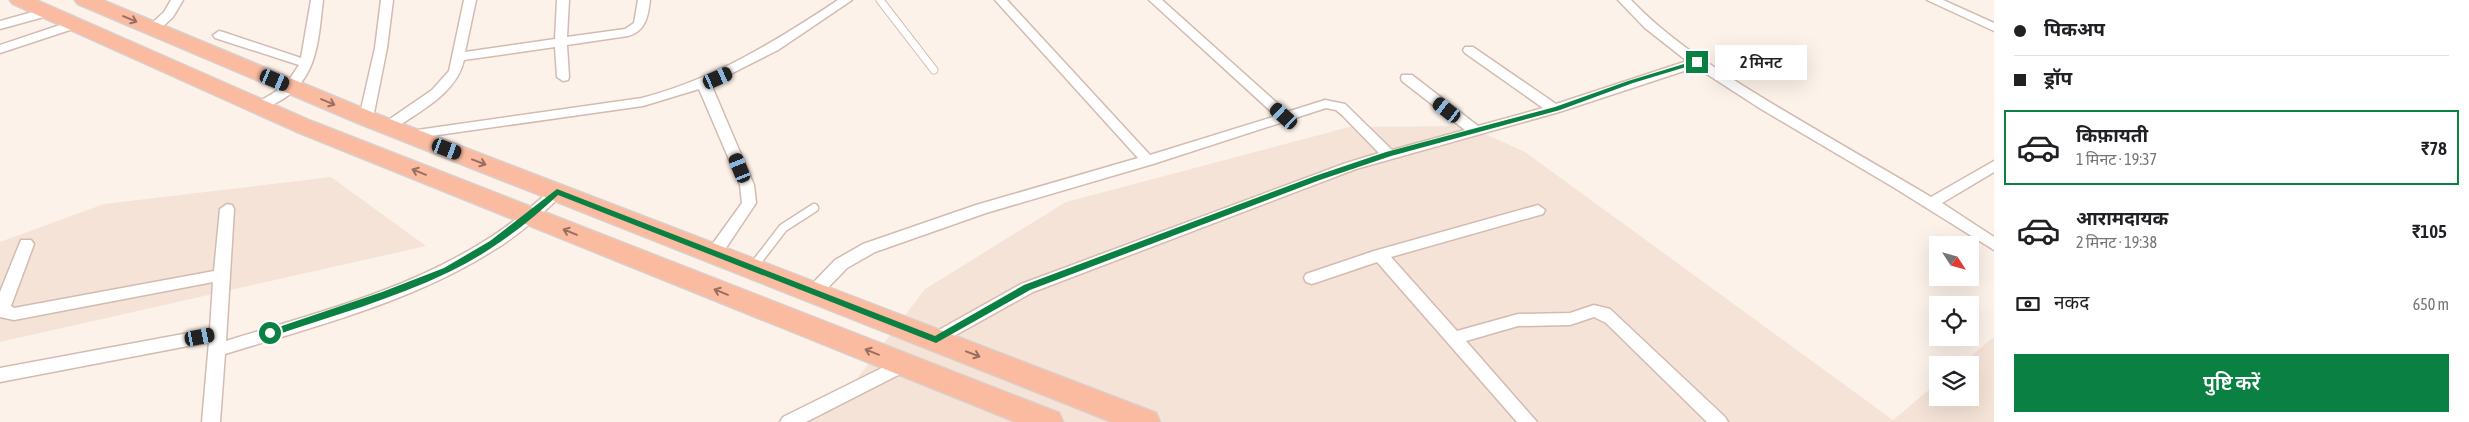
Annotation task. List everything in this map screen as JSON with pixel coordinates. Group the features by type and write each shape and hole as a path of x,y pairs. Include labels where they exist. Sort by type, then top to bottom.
{"highway":[{"path":"20,0 260,107 1048,422"},
{"path":"85,0 388,126 1146,422"}],"street":[{"path":"153,29 169,14 177,0"},
{"path":"260,107 293,87 305,63 313,38 317,0"},
{"path":"387,0 381,48 388,126"},
{"path":"388,126 437,93 455,72 460,57 470,0"},
{"path":"563,0 561,42 563,77"},
{"path":"460,57 638,28 641,24 644,0"},
{"path":"388,126 643,102 704,84 772,49 846,0"},
{"path":"1001,0 1148,161"},
{"path":"1155,0 1284,116"},
{"path":"1624,0 1653,31 1697,62 1781,116 1931,204 1994,245"},
{"path":"1933,0 1994,27"},
{"path":"0,25 47,12"},
{"path":"0,49 75,24"},
{"path":"219,35 305,63"},
{"path":"1469,50 1554,109"},
{"path":"936,340 1027,288 1301,184 1388,154 1554,109 1697,62"},
{"path":"1407,78 1474,130"},
{"path":"704,84 744,176 749,197 746,210 714,253"},
{"path":"814,292 841,264 869,248 981,209 1148,161 1325,104 1340,107 1388,154"},
{"path":"1931,204 1994,166"},
{"path":"0,375 217,342 324,316 421,281 480,252 530,216 557,192"},
{"path":"211,422 227,208"},
{"path":"1312,278 1380,255 1538,210"},
{"path":"26,244 4,300 5,312 27,314 222,275"},
{"path":"1380,255 1528,422"},
{"path":"1454,338 1518,320 1570,319 1594,311 1604,314 1612,319 1719,422"},
{"path":"788,422 904,364"},
{"path":"997,402 1030,422"}],"lane":[{"path":"880,0 934,70"},
{"path":"752,268 783,228 814,208"}],"shaded area":[{"path":"1468,126 1525,152 1893,420 1929,390 1929,406 1979,406 1979,356 1971,356 1994,337 1994,422 799,422 834,409 925,289 1066,202 1349,127"},
{"path":"331,177 426,246 0,342 0,242 104,204"}],"route":[{"path":"270,333 324,316 447,270 493,243 530,216 557,192 936,340 991,306 1027,288 1318,178 1388,154 1554,109 1631,82 1697,62"}]}
